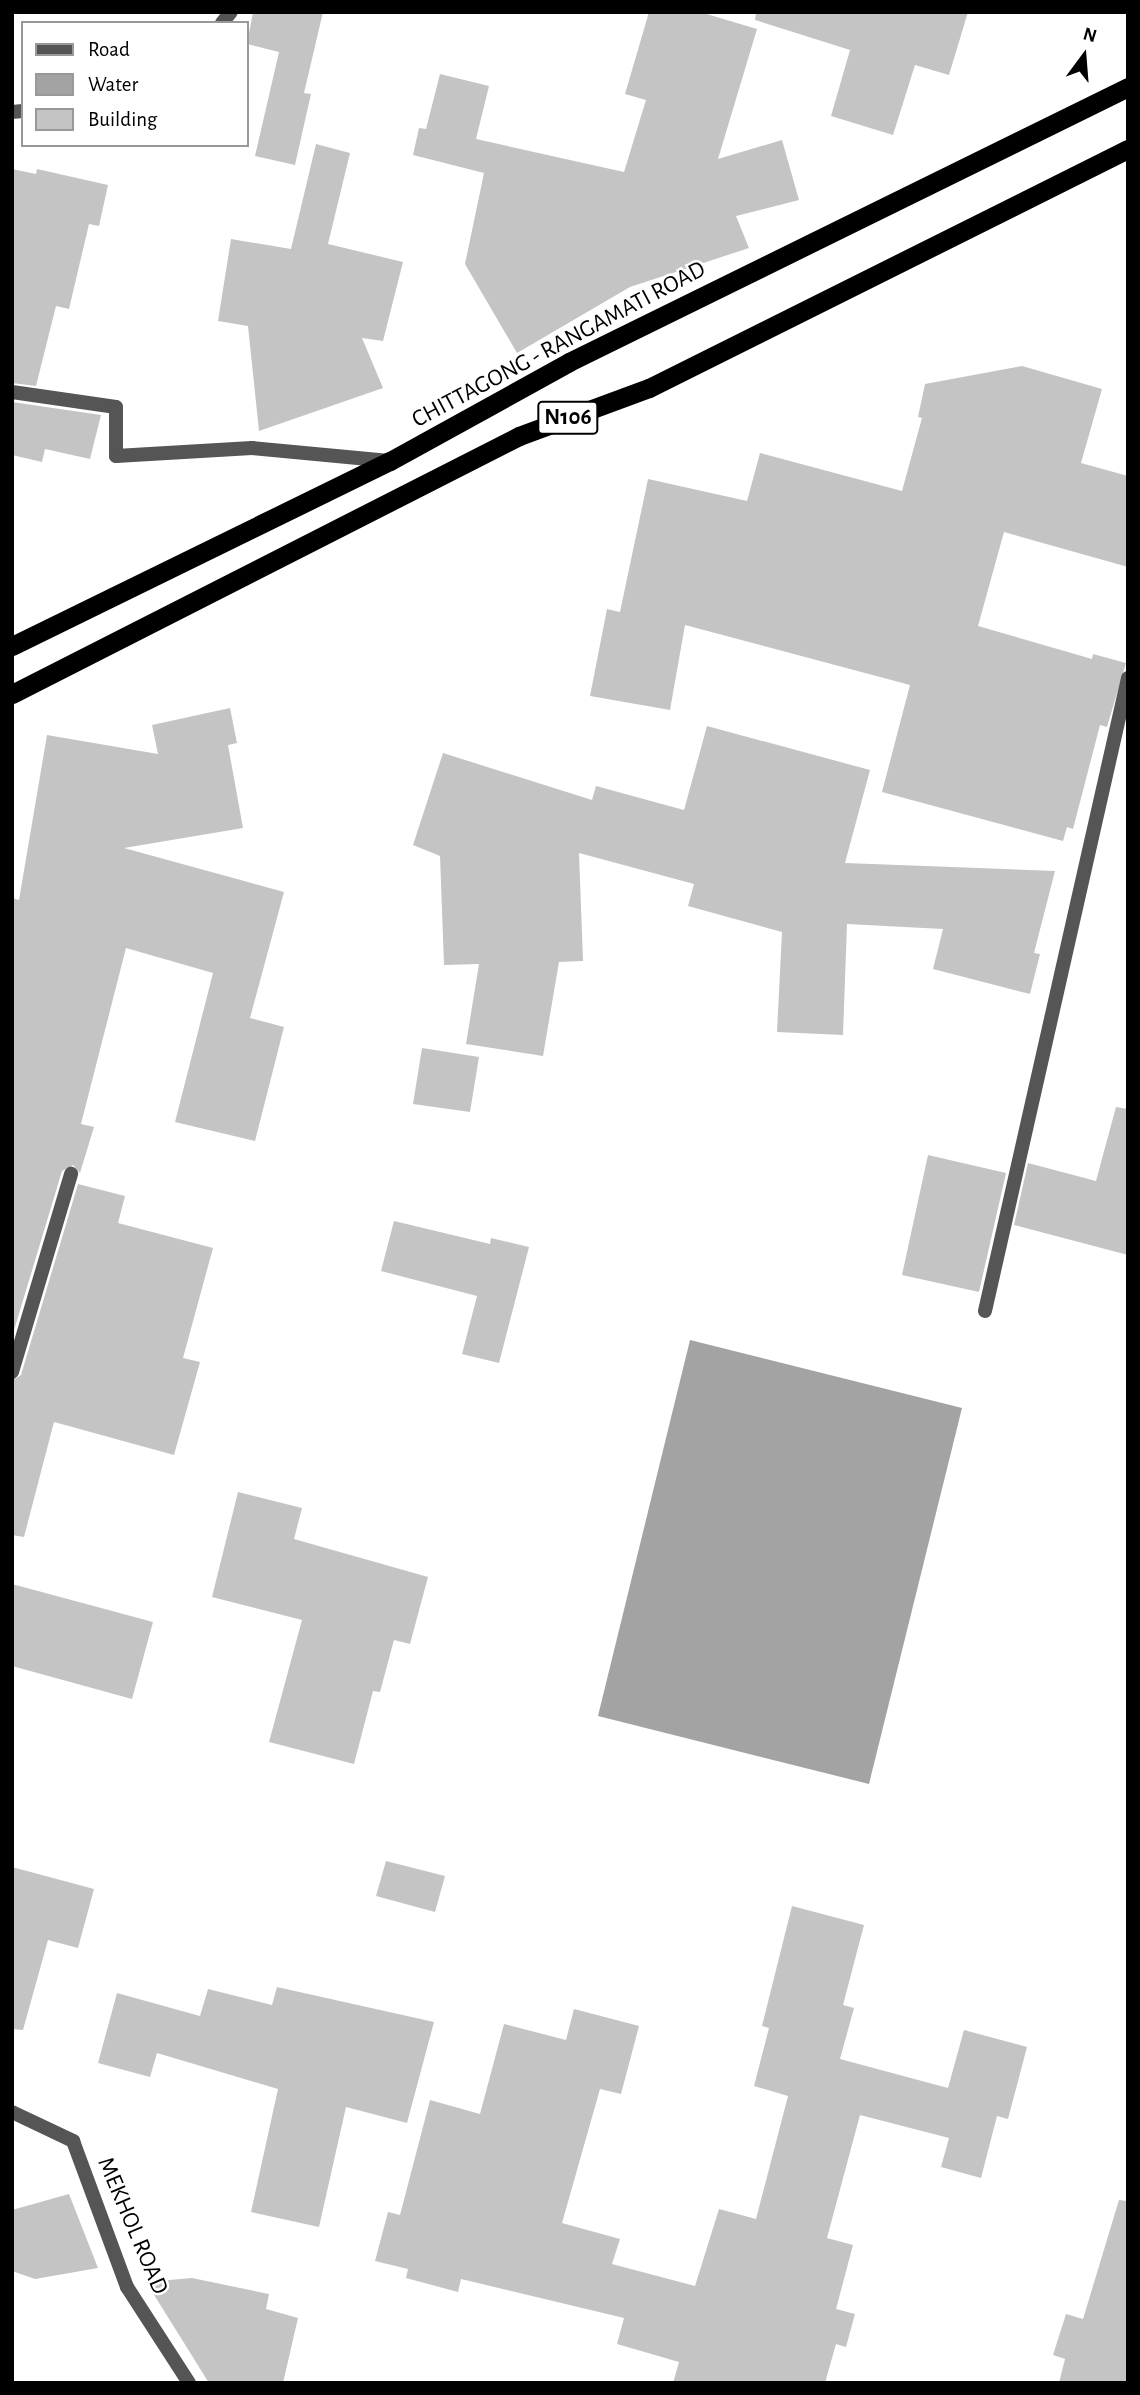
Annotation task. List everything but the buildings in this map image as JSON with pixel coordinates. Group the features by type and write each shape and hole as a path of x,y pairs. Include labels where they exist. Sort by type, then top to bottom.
{"highway":[{"name":"CHITTAGONG - RANGAMATI ROAD","path":"12,646 390,461 569,362 1128,87"},
{"name":"N106","path":"12,694 519,436 649,387 1128,149"}],"street":[{"path":"12,392 56,401 71,397 116,407 116,456 252,447 390,461"},
{"path":"985,1311 1128,678"},
{"path":"12,1372 71,1174"},
{"name":"MEKHOL ROAD","path":"12,2112 73,2141 127,2287 189,2383"}],"water":[{"path":"690,1340 962,1408 869,1784 598,1716"}]}
